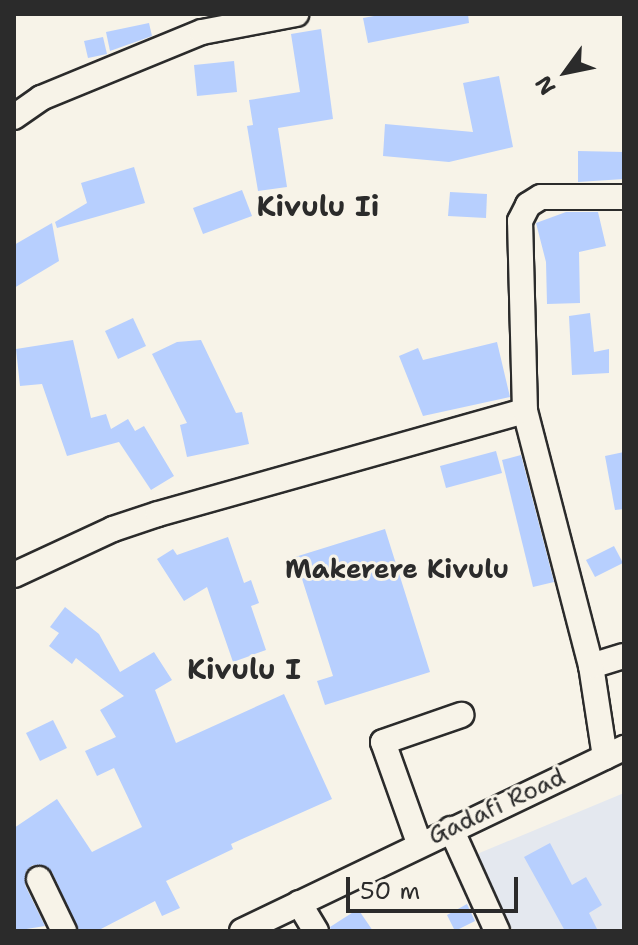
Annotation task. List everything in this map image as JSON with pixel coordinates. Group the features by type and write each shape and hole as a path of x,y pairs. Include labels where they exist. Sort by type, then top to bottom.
{"street":[{"path":"14,117 41,98 202,32 296,14"},
{"path":"614,752 525,411 523,212 533,201 551,196 624,197"},
{"path":"14,575 143,519 525,411"},
{"path":"591,666 624,656"},
{"path":"419,843 383,742 461,715"},
{"name":"Gadafi Road","path":"242,931 419,843 614,752"},
{"path":"451,829 497,931"},
{"path":"39,879 64,931"},
{"path":"299,903 316,931"}],"shaded area":[{"path":"624,793 624,931 513,931 477,854"}],"building":[{"path":"385,14 468,14 469,23 368,43 363,18"},
{"path":"149,23 152,36 110,51 106,32"},
{"path":"321,29 333,119 278,128 287,187 258,191 247,126 253,125 249,100 300,92 291,34"},
{"path":"103,37 107,54 88,58 84,41"},
{"path":"234,61 237,92 197,96 194,65"},
{"path":"499,76 513,147 449,162 383,156 385,124 473,132 463,83"},
{"path":"578,151 624,152 624,179 578,182"},
{"path":"134,167 145,203 57,228 55,222 87,203 81,183"},
{"path":"242,190 252,216 203,234 193,208"},
{"path":"450,192 487,194 486,218 448,216"},
{"path":"566,212 598,212 606,246 579,252 580,303 547,304 546,262 536,223"},
{"path":"52,223 59,261 14,288 14,245"},
{"path":"590,313 594,352 609,349 609,373 572,375 569,316"},
{"path":"133,318 146,346 118,359 105,331"},
{"path":"73,340 91,418 106,414 111,429 128,419 135,431 144,426 174,476 151,490 119,442 67,456 42,384 20,386 16,349"},
{"path":"201,340 236,413 242,412 249,444 187,457 180,425 187,423 152,354 177,342"},
{"path":"497,342 510,397 423,416 399,356 418,348 423,360"},
{"path":"496,451 502,473 446,488 440,466"},
{"path":"624,452 624,509 615,510 605,456"},
{"path":"521,455 554,582 533,587 502,460"},
{"path":"385,529 430,672 325,705 317,681 333,676 295,557"},
{"path":"228,537 244,583 251,580 259,603 251,606 266,650 233,662 207,587 184,601 157,559 173,549 177,555"},
{"path":"614,546 623,563 595,577 586,560"},
{"path":"65,607 99,634 120,672 154,652 172,680 155,690 176,743 284,694 332,799 231,844 233,849 166,881 180,908 162,916 155,901 97,931 79,931 52,872 33,865 26,871 25,885 45,926 14,931 14,828 57,799 92,852 142,827 114,768 97,776 85,751 116,737 100,710 124,696 76,658 72,664 49,646 59,633 50,627"},
{"path":"53,720 67,748 40,761 26,733"},
{"path":"550,843 572,885 586,877 602,905 589,913 598,931 565,931 524,857"},
{"path":"467,904 475,921 455,931 447,915"},
{"path":"358,909 373,931 331,931 330,927"}],"district":[{"name":"Kivulu Ii","path":"318,206"},
{"name":"Makerere Kivulu","path":"397,569"},
{"name":"Kivulu I","path":"244,669"}]}
